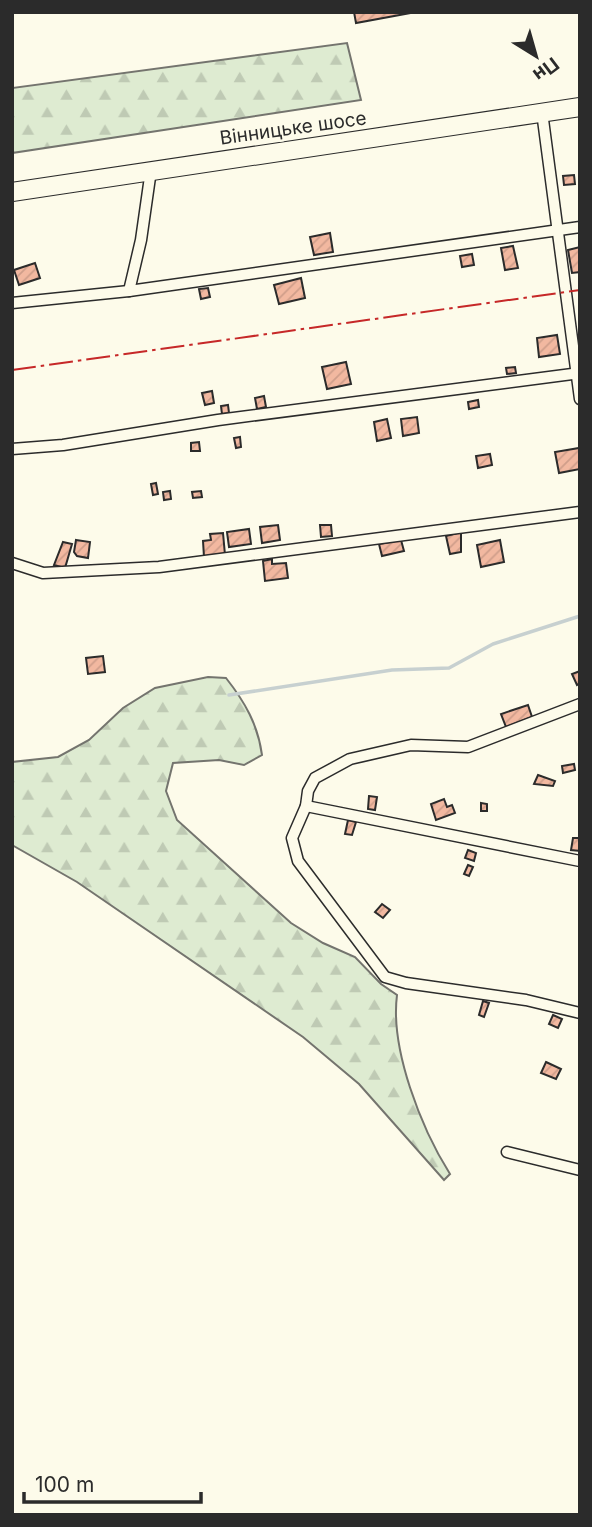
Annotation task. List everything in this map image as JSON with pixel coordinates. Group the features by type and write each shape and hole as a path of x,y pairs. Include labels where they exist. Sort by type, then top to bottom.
{"main road":[{"name":"Вінницьке шосе","path":"12,192 580,107"}],"street":[{"path":"542,112 580,399"},
{"path":"129,291 141,240 151,170"},
{"path":"12,303 129,291 580,227"},
{"path":"12,449 63,445 218,420 578,373"},
{"path":"12,563 43,573 159,567 580,512"},
{"path":"580,704 468,747 411,745 350,759 315,778 292,838 298,861 385,977 406,983 526,1000 580,1013"},
{"path":"306,806 580,861"},
{"path":"507,1153 580,1170"}],"green space":[{"path":"347,43 361,100 12,153 12,88"},
{"path":"208,677 226,678 239,696 254,724 262,755 244,765 219,760 173,763 166,791 177,820 291,923 323,943 355,957 381,984 397,995 398,1039 403,1063 428,1134 450,1174 444,1180 359,1084 303,1037 77,882 12,845 12,762 58,757 89,740 123,708 155,688"}],"building":[{"path":"354,12 416,12 356,23"},
{"path":"574,175 575,184 564,185 563,176"},
{"path":"330,233 333,252 314,255 310,237"},
{"path":"513,246 518,268 505,270 501,248"},
{"path":"580,247 580,272 572,273 568,250"},
{"path":"472,254 474,265 462,267 460,256"},
{"path":"35,263 40,278 19,285 14,270"},
{"path":"301,278 305,298 279,304 274,285"},
{"path":"208,288 210,297 201,299 199,289"},
{"path":"557,335 560,354 539,357 537,338"},
{"path":"346,362 351,384 327,389 322,367"},
{"path":"515,367 516,373 507,374 506,368"},
{"path":"212,391 214,403 205,405 202,393"},
{"path":"264,396 266,407 257,409 255,398"},
{"path":"478,400 479,407 469,409 468,402"},
{"path":"228,405 229,413 222,414 221,406"},
{"path":"417,417 419,433 403,436 401,419"},
{"path":"387,419 391,438 377,441 374,422"},
{"path":"240,437 241,447 236,448 234,438"},
{"path":"199,442 200,451 191,451 191,443"},
{"path":"579,448 580,469 559,473 555,452"},
{"path":"490,454 492,465 478,468 476,456"},
{"path":"156,483 158,494 153,495 151,484"},
{"path":"170,491 171,499 164,500 163,492"},
{"path":"201,491 202,497 193,498 192,492"},
{"path":"278,525 280,540 262,543 260,527"},
{"path":"320,525 331,525 332,536 321,537"},
{"path":"249,529 251,544 229,547 227,532"},
{"path":"461,532 461,552 450,554 446,536"},
{"path":"223,533 225,555 204,557 203,541 211,540 210,534"},
{"path":"76,540 90,542 88,558 77,556 74,552"},
{"path":"401,540 404,551 382,556 379,544"},
{"path":"500,540 504,562 481,567 477,545"},
{"path":"63,542 72,544 65,568 54,565"},
{"path":"272,559 272,564 286,563 288,578 265,581 263,561"},
{"path":"103,656 105,672 88,674 86,658"},
{"path":"580,671 580,683 577,685 572,674"},
{"path":"528,705 532,717 506,727 501,714"},
{"path":"574,764 575,770 563,773 562,766"},
{"path":"538,775 555,781 553,786 534,784"},
{"path":"369,796 377,797 375,810 368,809"},
{"path":"444,799 447,807 452,805 455,813 436,820 431,804"},
{"path":"481,803 487,804 487,811 481,811"},
{"path":"348,820 356,822 352,835 345,834"},
{"path":"573,838 580,838 580,851 571,850"},
{"path":"468,850 476,853 474,861 465,858"},
{"path":"468,865 473,867 469,876 464,874"},
{"path":"382,904 390,910 383,918 375,912"},
{"path":"483,1001 489,1003 484,1017 479,1015"},
{"path":"553,1015 562,1019 558,1028 549,1024"},
{"path":"546,1062 561,1069 556,1079 541,1073"}],"waterway":[{"path":"229,695 392,670 449,668 493,644 580,616"}],"power":[{"path":"12,370 580,290"}]}
